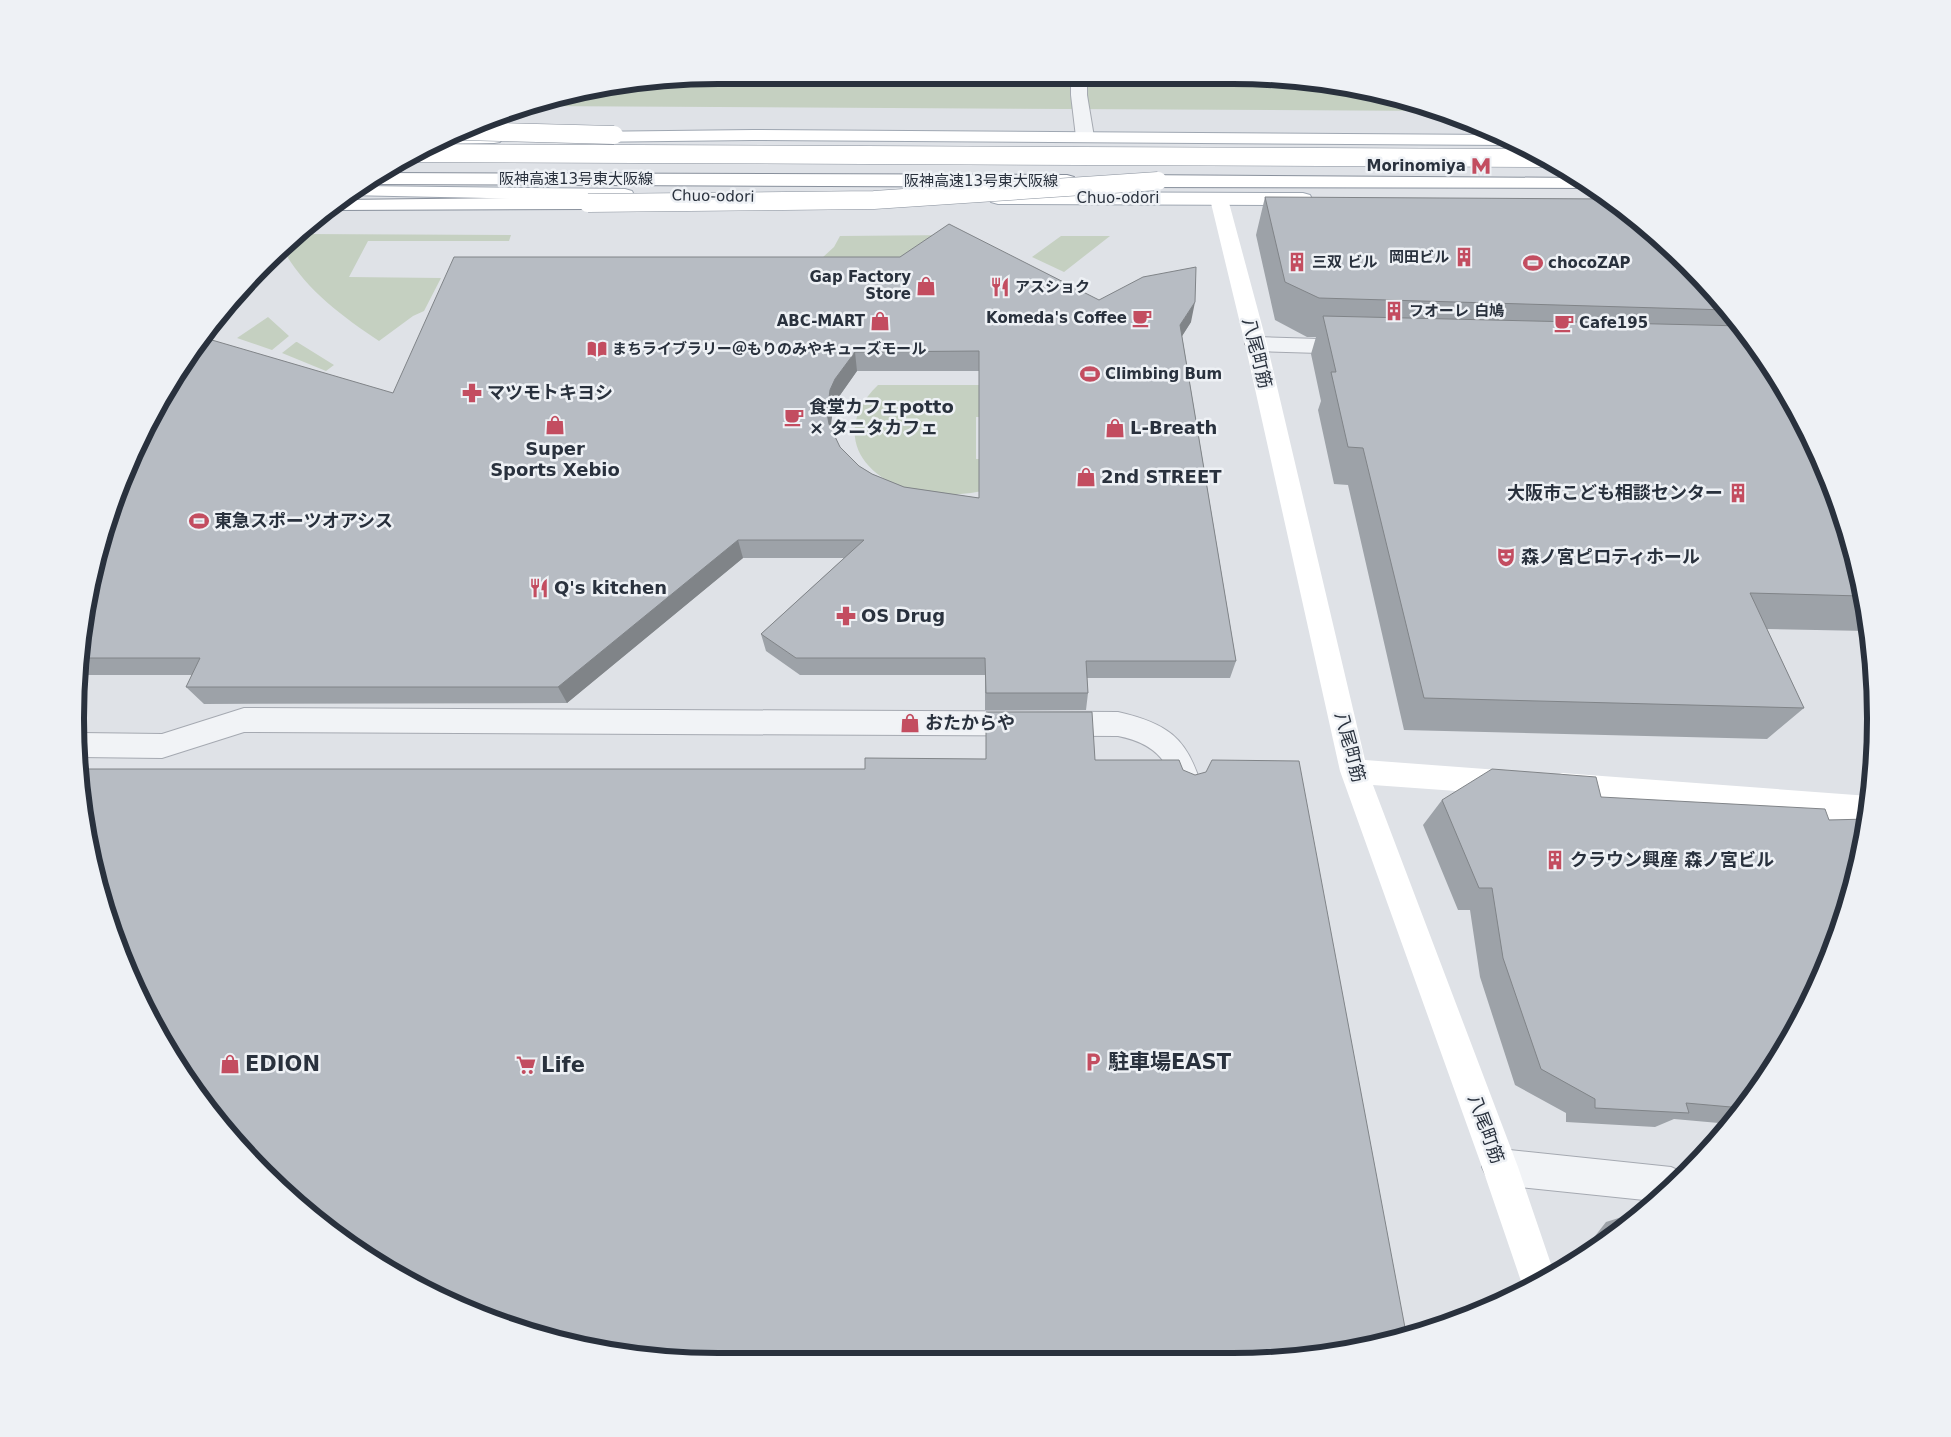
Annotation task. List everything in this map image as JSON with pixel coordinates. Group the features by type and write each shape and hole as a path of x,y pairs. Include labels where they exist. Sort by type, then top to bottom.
{"main road":[{"path":"477,131 1017,146 1156,155"},
{"path":"461,139 753,135 1493,140"},
{"name":"阪神高速13号東大阪線","path":"431,153 1529,158"},
{"name":"阪神高速13号東大阪線","path":"387,178 1158,181 1588,193"},
{"path":"345,206 874,200 1158,181"},
{"name":"Chuo-odori","path":"364,192 1219,199 1588,193"},
{"name":"八尾町筋","path":"1219,199 1256,344 1354,771 1500,1167 1537,1275"},
{"path":"1354,771 1861,808"}],"street":[{"path":"1079,84 1085,137"},
{"path":"1256,344 1375,347"},
{"path":"85,745 162,746 244,720 1118,724 1138,728 1157,736 1172,750 1183,766 1187,785"},
{"path":"1500,1167 1663,1184"}],"green space":[{"path":"1232,84 1274,85 1315,89 1356,96 1417,111 550,106 636,89 677,85"},
{"path":"309,234 511,235 509,241 368,241 349,277 441,278 424,311 413,316 379,341 326,301 293,265 286,254"},
{"path":"956,235 897,275 822,258 834,247 840,236"},
{"path":"1061,236 1110,236 1064,272 1032,257"},
{"path":"268,317 289,336 272,350 237,338"},
{"path":"296,342 334,365 326,371 282,353"},
{"path":"878,385 989,385 1003,417 976,417 976,459 1005,459 991,489 960,494 929,493 908,489 890,482 875,472 864,460 857,446 855,432 857,416 865,401"}],"building":[{"path":"1265,197 1596,199 1651,241 1718,310 1319,298 1285,282"},
{"path":"949,224 1099,300 1143,277 1196,267 1195,302 1180,325 1236,661 1086,661 1088,693 986,693 985,658 796,658 761,634 864,540 738,540 558,687 186,687 200,658 87,658 96,595 105,554 117,514 149,438 169,401 210,339 393,393 454,257 900,257","holes":["979,351 979,498 904,487 872,474 859,466 840,447 829,424 827,413 830,390 835,379 855,352"]},
{"path":"1323,316 1731,326 1760,366 1802,438 1834,514 1846,554 1855,595 1750,593 1804,708 1424,698 1363,448 1348,447 1331,372 1336,372"},
{"path":"986,712 1092,712 1095,760 1179,760 1183,770 1195,775 1206,772 1212,760 1299,761 1405,1329 1356,1341 1274,1352 677,1352 636,1348 554,1332 514,1320 476,1305 438,1288 401,1268 332,1222 300,1196 270,1167 241,1137 215,1105 169,1036 149,999 117,923 105,883 96,842 86,769 865,769 865,758 986,759"},
{"path":"1492,769 1596,777 1601,797 1825,809 1829,820 1859,819 1846,883 1834,923 1819,961 1802,999 1782,1036 1734,1107 1686,1103 1689,1113 1595,1108 1595,1099 1541,1069 1503,958 1492,888 1479,888 1442,800"}],"place":[{"name":"Morinomiya","path":"1481,166"},
{"name":"岡田ビル","path":"1464,257"},
{"name":"三双 ビル","path":"1297,262"},
{"name":"chocoZAP","path":"1533,263"},
{"name":"Gap Factory Store","path":"926,286"},
{"name":"アスショク","path":"1000,287"},
{"name":"フオーレ 白鳩","path":"1394,311"},
{"name":"Komeda's Coffee","path":"1142,318"},
{"name":"ABC-MART","path":"880,321"},
{"name":"Cafe195","path":"1564,323"},
{"name":"まちライブラリー＠もりのみやキューズモール","path":"597,349"},
{"name":"Climbing Bum","path":"1090,374"},
{"name":"マツモトキヨシ","path":"472,393"},
{"name":"食堂カフェpotto × タニタカフェ","path":"794,417"},
{"name":"Super Sports Xebio","path":"555,425"},
{"name":"L-Breath","path":"1115,428"},
{"name":"2nd STREET","path":"1086,477"},
{"name":"大阪市こども相談センター","path":"1738,493"},
{"name":"東急スポーツオアシス","path":"199,521"},
{"name":"森ノ宮ピロティホール","path":"1506,557"},
{"name":"Q's kitchen","path":"539,588"},
{"name":"OS Drug","path":"846,616"},
{"name":"おたからや","path":"910,723"},
{"name":"クラウン興産 森ノ宮ビル","path":"1555,860"},
{"name":"駐車場EAST","path":"1093,1062"},
{"name":"EDION","path":"230,1064"},
{"name":"Life","path":"526,1065"}]}
